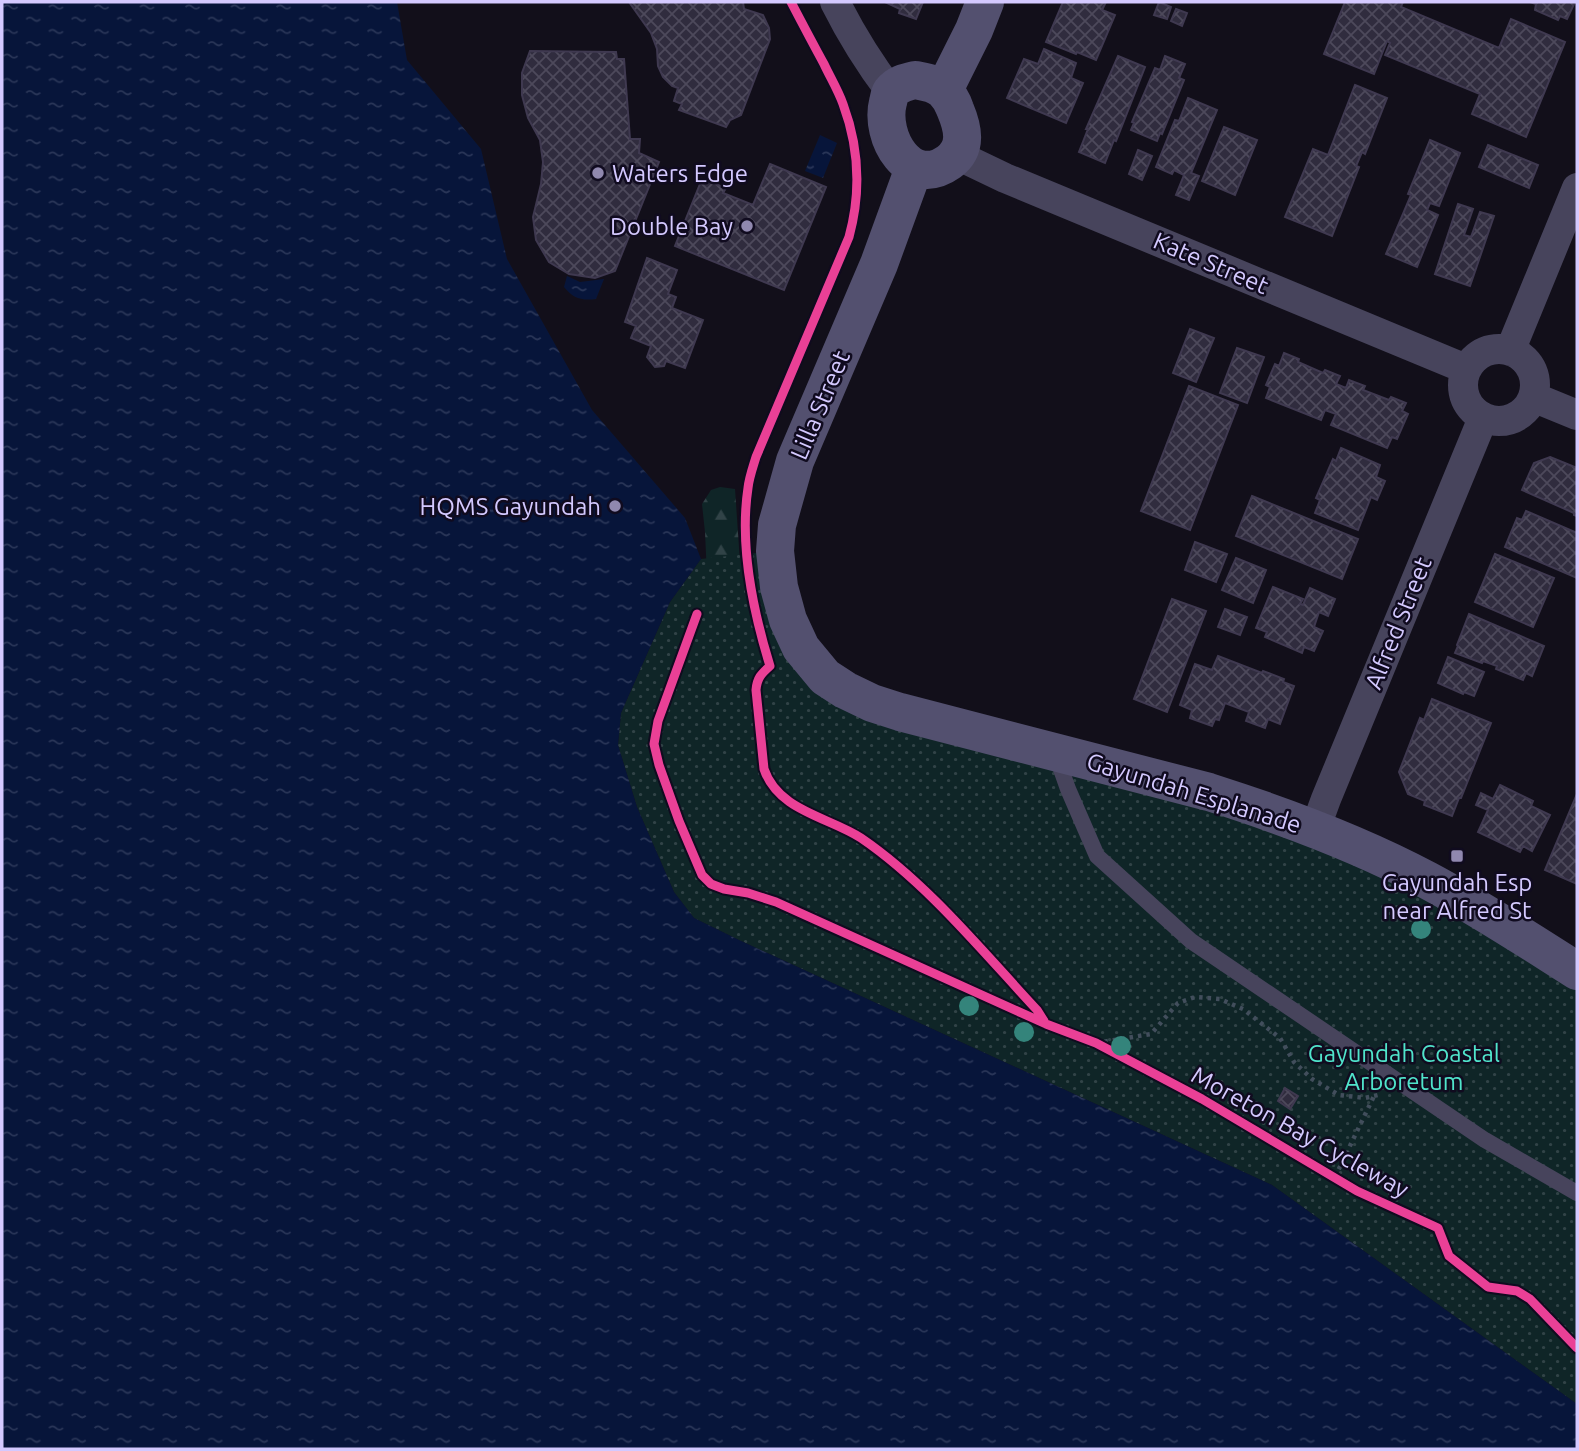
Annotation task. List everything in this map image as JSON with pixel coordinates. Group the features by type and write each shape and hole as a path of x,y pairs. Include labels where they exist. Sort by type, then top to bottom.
{"street":[{"path":"835,2 857,42 891,92"},
{"path":"944,90 985,2"},
{"path":"915,80 929,82 944,90 952,101 961,124 962,146 957,155 937,169 927,171 914,168 902,158 888,131 886,117 891,92 902,83 915,80"},
{"name":"Kate Street","path":"957,155 1005,178 1466,369"},
{"name":"Lilla Street","path":"801,648 788,620 779,587 775,551 777,525 795,461 879,264 914,168"},
{"path":"1510,351 1577,188"},
{"path":"1499,348 1521,356 1529,364 1535,386 1528,407 1508,420 1483,418 1472,411 1465,400 1462,388 1466,369 1478,355 1488,350 1499,348"},
{"path":"1533,397 1577,415"},
{"name":"Alfred Street","path":"1315,829 1483,418"},
{"name":"Gayundah Esplanade","path":"801,648 825,677 872,703 1209,792 1315,829 1426,880 1479,909 1577,971"}],"lane":[{"path":"1055,752 1097,856 1191,941 1485,1140 1577,1193"}],"path":[{"path":"1096,1043 1151,1034 1178,1003 1195,997 1220,999 1243,1009 1280,1038 1294,1062 1312,1079 1339,1095 1364,1098 1407,1087"},
{"path":"1083,1038 1107,1049"},
{"path":"1335,1177 1374,1096"}],"green space":[{"path":"720,487 735,489 743,607 708,597 702,504 711,490"},
{"name":"Gayundah Coastal Arboretum","path":"775,551 825,677 1209,792 1577,971 1577,1404 1272,1185 694,918 674,892 637,807 618,745 621,713 670,602 701,559"}],"water":[{"path":"2,2 397,2 407,60 481,149 507,259 592,410 685,518 701,559 670,602 621,713 618,745 637,807 674,892 694,918 1272,1185 1577,1404 1577,1449 2,1449"},
{"path":"820,135 837,143 823,178 805,171"},
{"path":"567,276 580,282 604,279 596,299 586,300 574,296 564,287"}],"building":[{"name":"Waters Edge","path":"629,2 743,2 744,9 763,15 769,28 770,39 741,115 730,120 726,127 679,110 682,104 674,101 678,88 663,77 651,33"},
{"path":"885,2 923,2 916,19 899,13 900,9"},
{"path":"1063,2 1106,2 1102,10 1115,15 1096,60 1046,42"},
{"path":"1159,2 1171,7 1167,19 1154,15"},
{"path":"1345,2 1403,2 1401,7 1499,48 1511,19 1565,42 1526,137 1472,114 1480,94 1385,55 1390,43 1387,41 1374,74 1324,54"},
{"path":"1530,2 1575,2 1567,19 1560,16 1558,20 1535,10 1536,4"},
{"path":"1176,9 1187,13 1182,26 1171,21"},
{"path":"1044,49 1076,63 1071,78 1083,83 1066,123 1007,98 1024,59 1038,64"},
{"name":"Waters Edge","path":"530,51 616,52 617,59 624,59 630,139 640,139 639,153 659,162 615,271 595,278 569,274 549,262 536,240 533,217 543,162 540,140 528,118 522,95 522,73"},
{"path":"1118,56 1145,67 1105,163 1079,152 1086,129"},
{"path":"1165,56 1185,64 1179,78 1184,80 1157,141 1131,130 1155,68 1160,70"},
{"path":"1355,85 1387,98 1365,154 1362,152 1356,166 1359,167 1332,236 1285,217 1313,149 1328,155"},
{"path":"1188,98 1217,110 1191,173 1199,176 1189,200 1176,195 1184,175 1174,170 1172,174 1156,167 1175,120 1179,121"},
{"path":"1224,127 1257,140 1235,195 1202,181"},
{"path":"1430,140 1460,153 1439,206 1430,203 1427,210 1438,215 1417,267 1386,254"},
{"path":"1488,145 1538,165 1529,188 1479,167"},
{"path":"1138,150 1152,156 1142,180 1129,174"},
{"name":"Double Bay","path":"770,164 826,187 784,290 675,246 702,179 726,188 723,193 753,205"},
{"path":"1458,204 1473,209 1464,235 1471,237 1480,212 1494,216 1470,286 1435,274"},
{"path":"647,258 677,270 668,294 676,297 672,308 703,320 685,368 666,361 664,366 655,367 647,357 651,346 631,338 636,326 625,322"},
{"path":"1190,329 1214,338 1196,382 1173,373"},
{"path":"1237,348 1264,357 1247,403 1220,393"},
{"path":"1284,353 1323,373 1325,370 1340,376 1336,384 1346,388 1349,380 1365,386 1363,390 1406,403 1402,411 1408,414 1397,439 1392,437 1387,448 1331,425 1336,414 1325,410 1321,420 1266,398 1270,387 1266,385 1275,364 1279,366"},
{"path":"1189,386 1238,405 1190,530 1141,511"},
{"path":"1341,448 1380,465 1376,477 1385,481 1377,500 1371,497 1358,530 1315,513 1320,500 1316,498 1333,459 1336,461"},
{"path":"1550,457 1577,468 1577,516 1522,490 1534,463"},
{"path":"1252,496 1358,539 1342,579 1236,536"},
{"path":"1526,511 1577,533 1577,578 1505,547 1517,518 1522,520"},
{"path":"1195,542 1227,554 1216,582 1185,570"},
{"path":"1495,554 1554,578 1533,627 1475,602"},
{"path":"1236,558 1266,570 1253,603 1222,590"},
{"path":"1273,587 1303,599 1300,604 1303,605 1310,588 1335,599 1328,616 1319,612 1314,627 1323,631 1314,651 1304,647 1302,653 1265,637 1267,632 1256,628"},
{"path":"1172,599 1206,611 1167,712 1134,699"},
{"path":"1225,609 1247,617 1240,635 1218,627"},
{"path":"1469,614 1544,646 1532,676 1526,673 1523,680 1496,669 1497,666 1455,653"},
{"path":"1218,656 1284,679 1283,682 1294,686 1280,724 1268,719 1265,728 1246,721 1249,712 1225,703 1219,720 1215,719 1212,726 1190,718 1192,710 1180,705 1195,664 1212,670"},
{"path":"1448,657 1484,672 1474,696 1438,683"},
{"path":"1432,699 1491,723 1452,816 1424,805 1425,801 1408,794 1399,772 1420,718 1424,720"},
{"path":"1500,785 1533,801 1531,806 1550,815 1532,851 1523,846 1520,852 1478,832 1488,810 1476,805 1481,793 1493,799"},
{"path":"1577,794 1577,884 1545,870"},
{"path":"1285,1088 1298,1096 1290,1109 1278,1101"}],"cycle path":[{"path":"791,2 843,104 855,153 857,187 849,237 756,457 749,484 745,533 749,578 770,666 760,676 756,690 764,769 771,783 792,804 861,838 909,876 975,942 1044,1021"},
{"name":"Moreton Bay Cycleway","path":"697,614 658,721 654,744 679,821 702,875 711,884 776,902 1046,1024 1096,1043 1202,1099 1357,1191 1438,1228 1449,1256 1488,1287 1517,1291 1530,1299 1577,1348"}],"place":[{"name":"Waters Edge","path":"598,173"},
{"name":"Double Bay","path":"747,226"},
{"name":"HQMS Gayundah","path":"615,506"},
{"name":"Gayundah Esp near Alfred St","path":"1457,856"}]}
